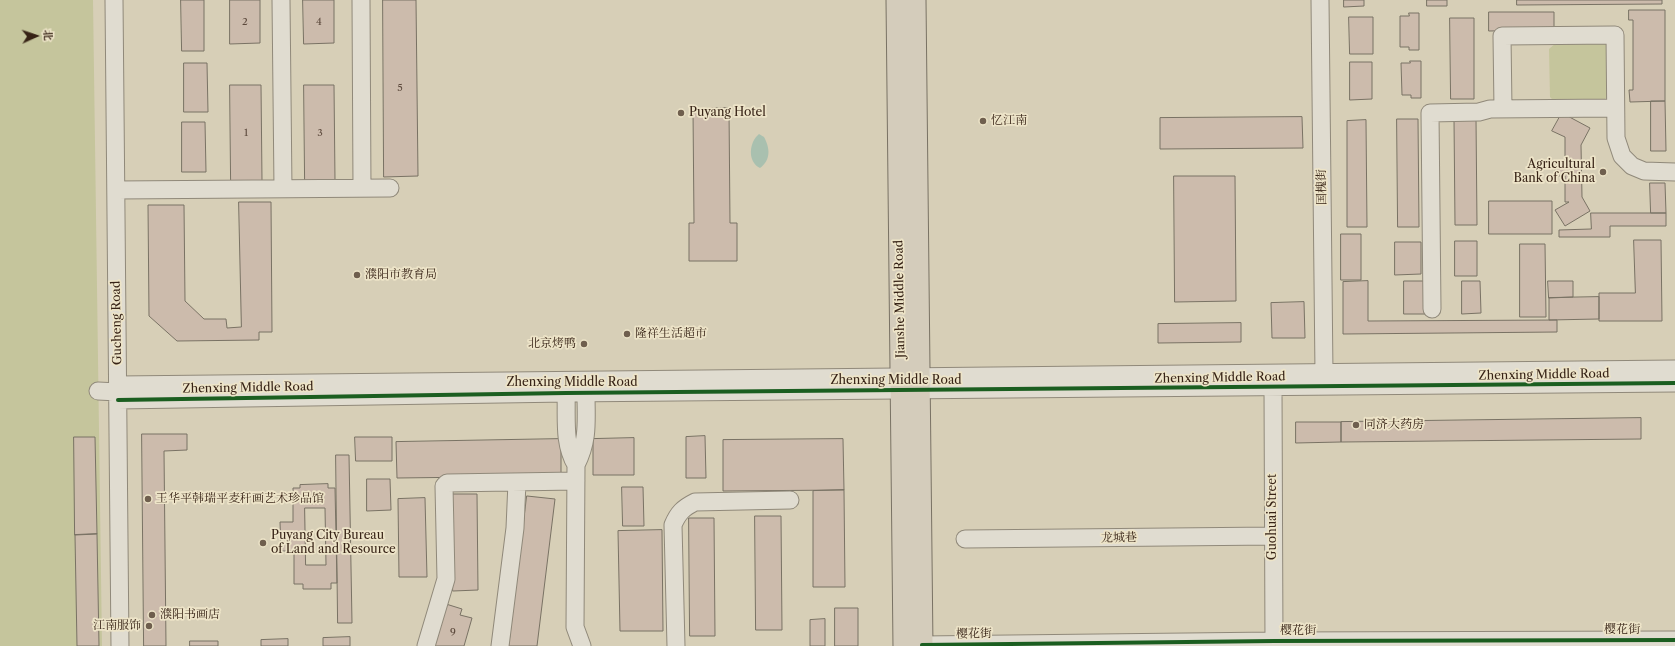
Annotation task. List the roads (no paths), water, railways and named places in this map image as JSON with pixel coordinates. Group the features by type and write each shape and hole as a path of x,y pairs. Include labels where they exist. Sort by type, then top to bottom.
{"main road":[{"name":"Jianshe Middle Road","path":"897,0 910,384 916,646"},
{"name":"Jianshe Middle Road","path":"910,384 915,0"}],"street":[{"name":"Gucheng Road","path":"114,0 120,646"},
{"path":"281,0 282,189"},
{"path":"361,0 362,188"},
{"name":"国槐街","path":"1320,0 1324,373"},
{"path":"1503,109 1502,36 1615,35 1616,138 1622,156 1632,166 1644,172 1675,172"},
{"path":"1432,309 1430,112 1479,112 1490,109 1615,108"},
{"path":"116,190 390,188"},
{"name":"Zhenxing Middle Road","path":"118,392 586,393 1324,373 1675,369"},
{"name":"Zhenxing Middle Road","path":"118,392 910,384 1273,387 1675,383"},
{"name":"Guohuai Street","path":"1273,387 1274,643"},
{"path":"98,392 118,392"},
{"path":"566,393 568,445 576,473 575,627 582,646"},
{"path":"576,473 587,433 586,393"},
{"path":"426,646 446,580 444,486 448,483 517,482 576,473"},
{"path":"500,646 515,528 517,482"},
{"path":"676,646 673,525 678,514 685,506 695,502 790,500"},
{"name":"龙城巷","path":"965,539 1273,536"},
{"name":"樱花街","path":"916,646 1675,640"}],"place":[{"name":"Puyang Hotel","path":"681,113"},
{"name":"忆江南","path":"983,121"},
{"name":"Agricultural Bank of China","path":"1603,172"},
{"name":"濮阳市教育局","path":"357,275"},
{"name":"隆祥生活超市","path":"627,334"},
{"name":"北京烤鸭","path":"584,344"},
{"name":"同济大药房","path":"1356,425"},
{"name":"王华平韩瑞平麦秆画艺术珍品馆","path":"148,499"},
{"name":"Puyang City Bureau of Land and Resource","path":"263,543"},
{"name":"濮阳书画店","path":"152,615"},
{"name":"江南服饰","path":"149,626"}]}
